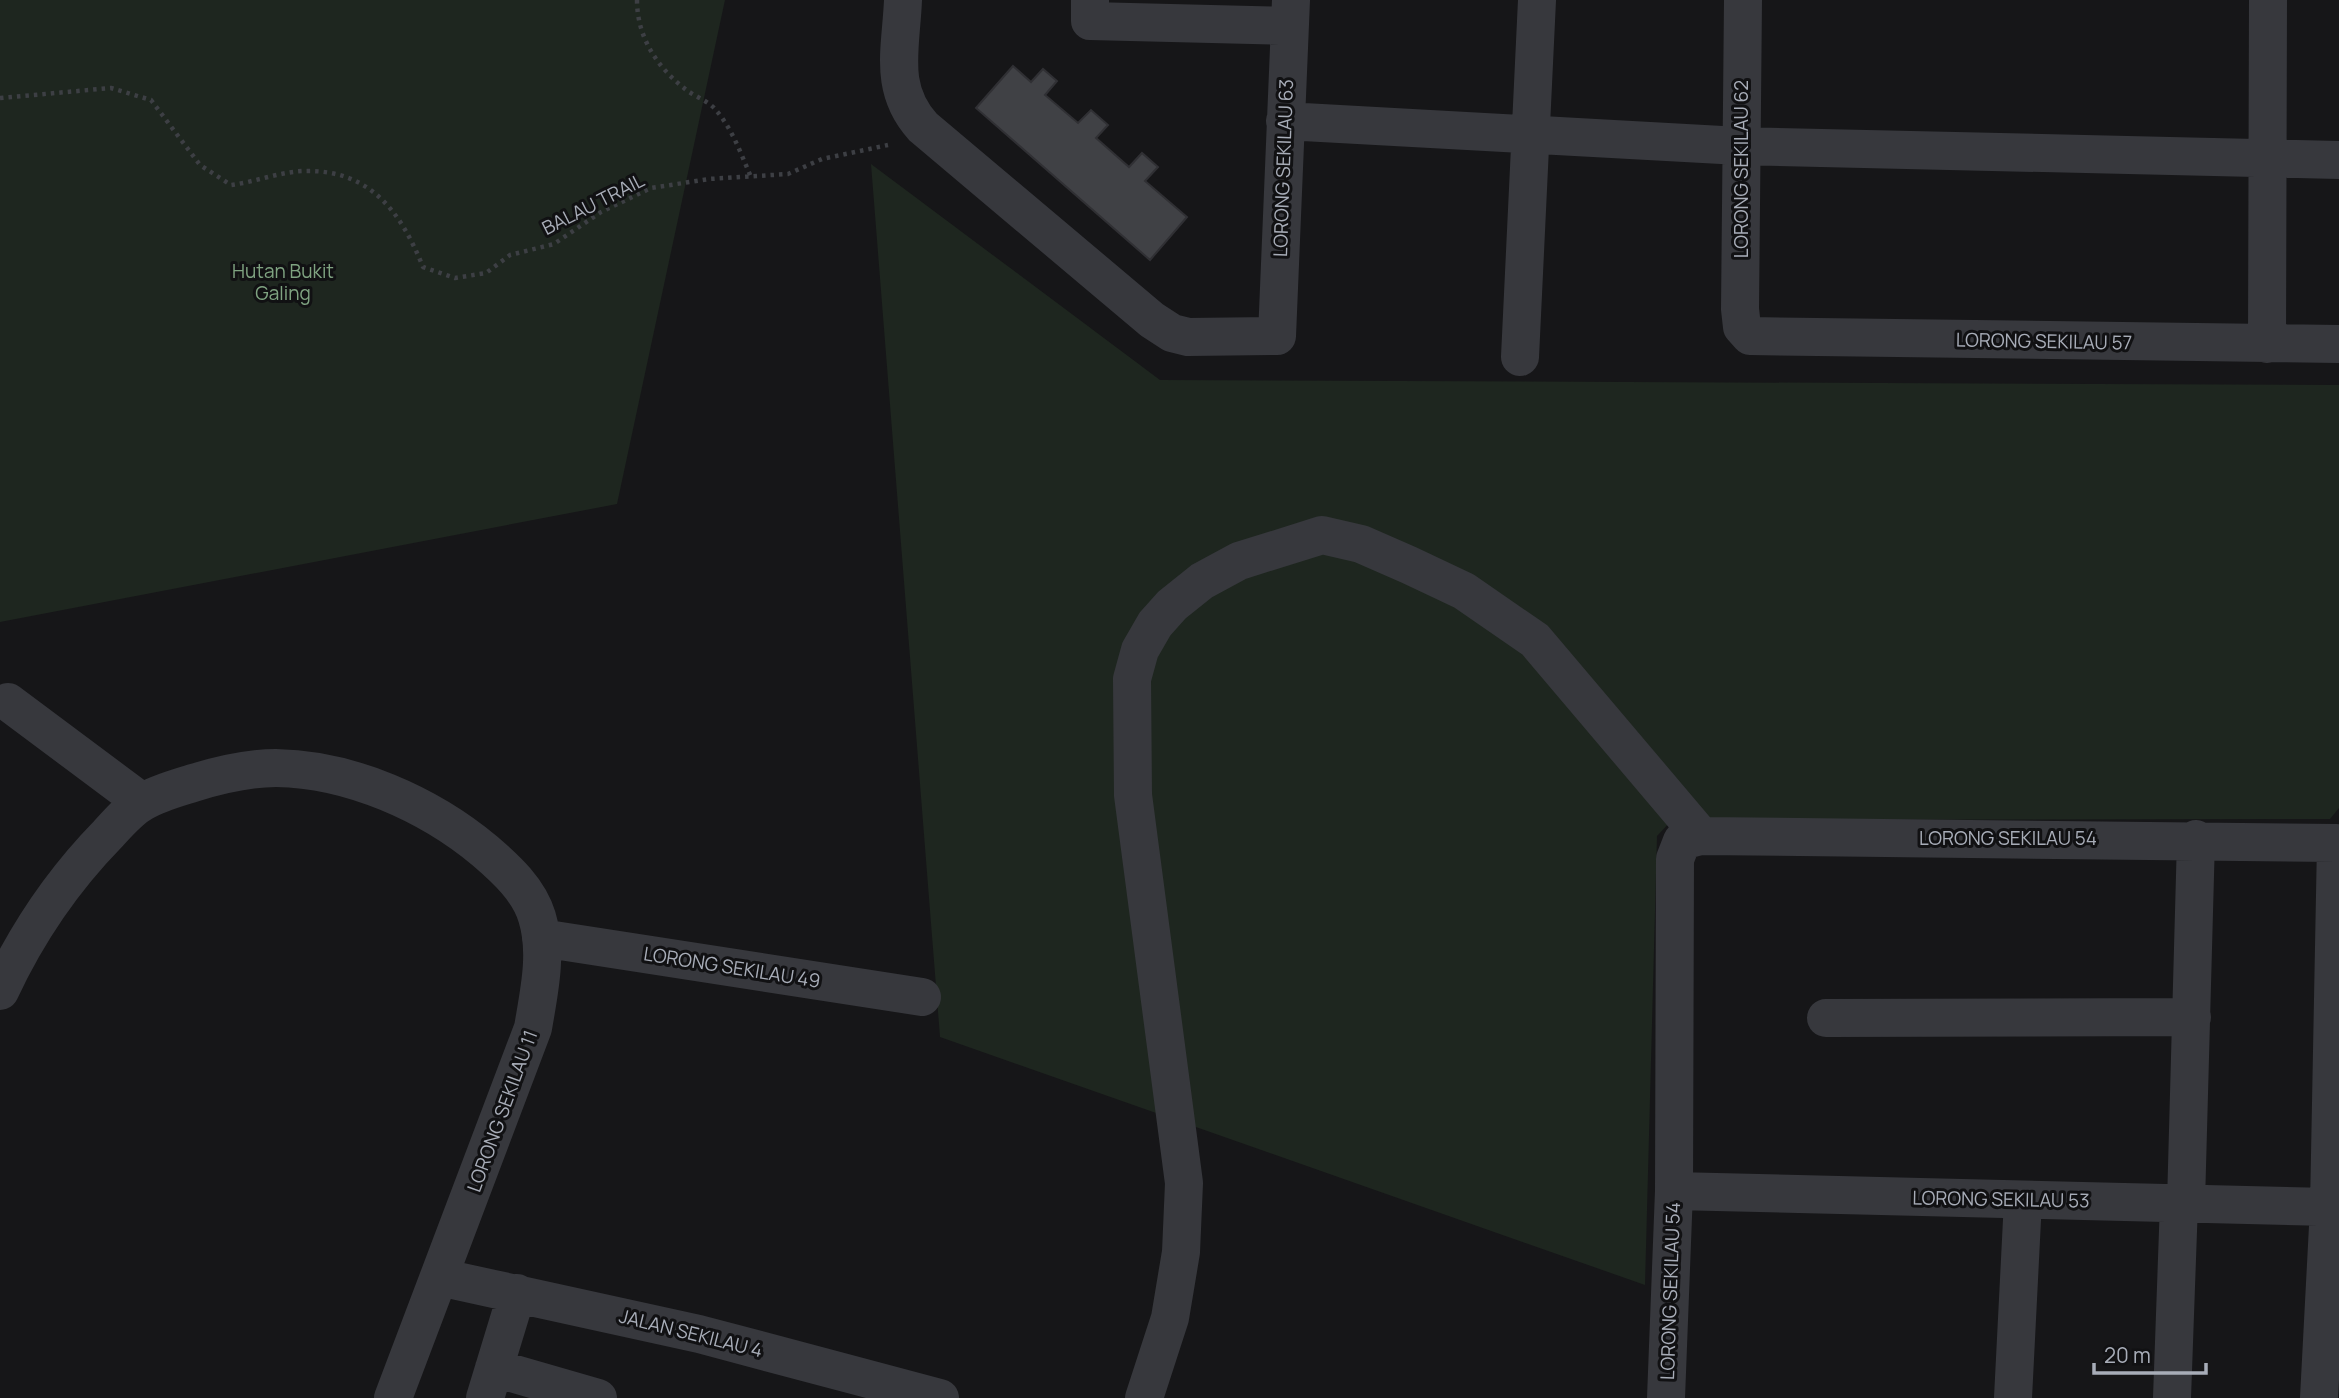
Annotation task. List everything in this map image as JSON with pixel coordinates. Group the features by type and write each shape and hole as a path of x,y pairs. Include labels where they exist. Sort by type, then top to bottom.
{"street":[{"path":"903,0 899,86 909,111 923,127"},
{"path":"1090,0 1090,21 1290,13"},
{"path":"1520,357 1537,0"},
{"name":"LORONG SEKILAU 62","path":"1743,0 1740,309 1742,327 1750,336"},
{"path":"2267,344 2268,0"},
{"name":"LORONG SEKILAU 63","path":"923,127 1172,333 1188,337 1277,336 1290,13"},
{"path":"1285,121 1740,146 2339,160"},
{"name":"LORONG SEKILAU 57","path":"1750,336 2339,344"},
{"path":"1144,1398 1170,1318 1181,1252 1184,1183 1132,795 1131,703 1132,679 1140,650 1155,624 1172,605 1202,580 1239,562 1322,535 1361,544 1464,591 1535,640 1701,836"},
{"path":"8,702 142,802"},
{"name":"LORONG SEKILAU 11","path":"0,991 31,931 66,883 86,857 142,802 223,774 275,768 319,772 372,788 425,809 470,839 498,862 523,889 537,916 542,967 533,1028 393,1398"},
{"name":"LORONG SEKILAU 54","path":"1666,1398 1674,1191 1675,859 1682,841 1701,836 2338,842 2329,1207 2319,1398"},
{"path":"2172,1398 2192,1017 2196,839"},
{"name":"LORONG SEKILAU 49","path":"541,938 922,997"},
{"path":"1826,1018 2192,1017"},
{"name":"LORONG SEKILAU 53","path":"1674,1191 2329,1207"},
{"path":"2013,1398 2023,1200"},
{"name":"JALAN SEKILAU 4","path":"439,1277 699,1334 888,1391 940,1398"},
{"path":"517,1293 490,1383 598,1398"}],"path":[{"path":"637,0 637,12 649,54 683,87 714,108 735,138 751,177"},
{"name":"BALAU TRAIL","path":"0,98 111,88 151,100 200,166 231,185 305,171 348,176 385,200 411,237 423,267 455,278 486,273 510,255 554,244 601,212 651,188 709,179 788,174 822,159 892,144 923,127"}],"green space":[{"name":"Hutan Bukit Galing","path":"0,0 725,0 617,504 0,622"},
{"path":"871,164 1160,380 2339,385 2339,808 2330,819 1672,820 1657,836 1645,1285 940,1037"}],"building":[{"path":"1013,66 1031,82 1043,69 1057,81 1045,95 1078,123 1091,110 1108,125 1096,138 1129,167 1142,153 1158,167 1145,181 1187,217 1150,260 976,108"}]}
